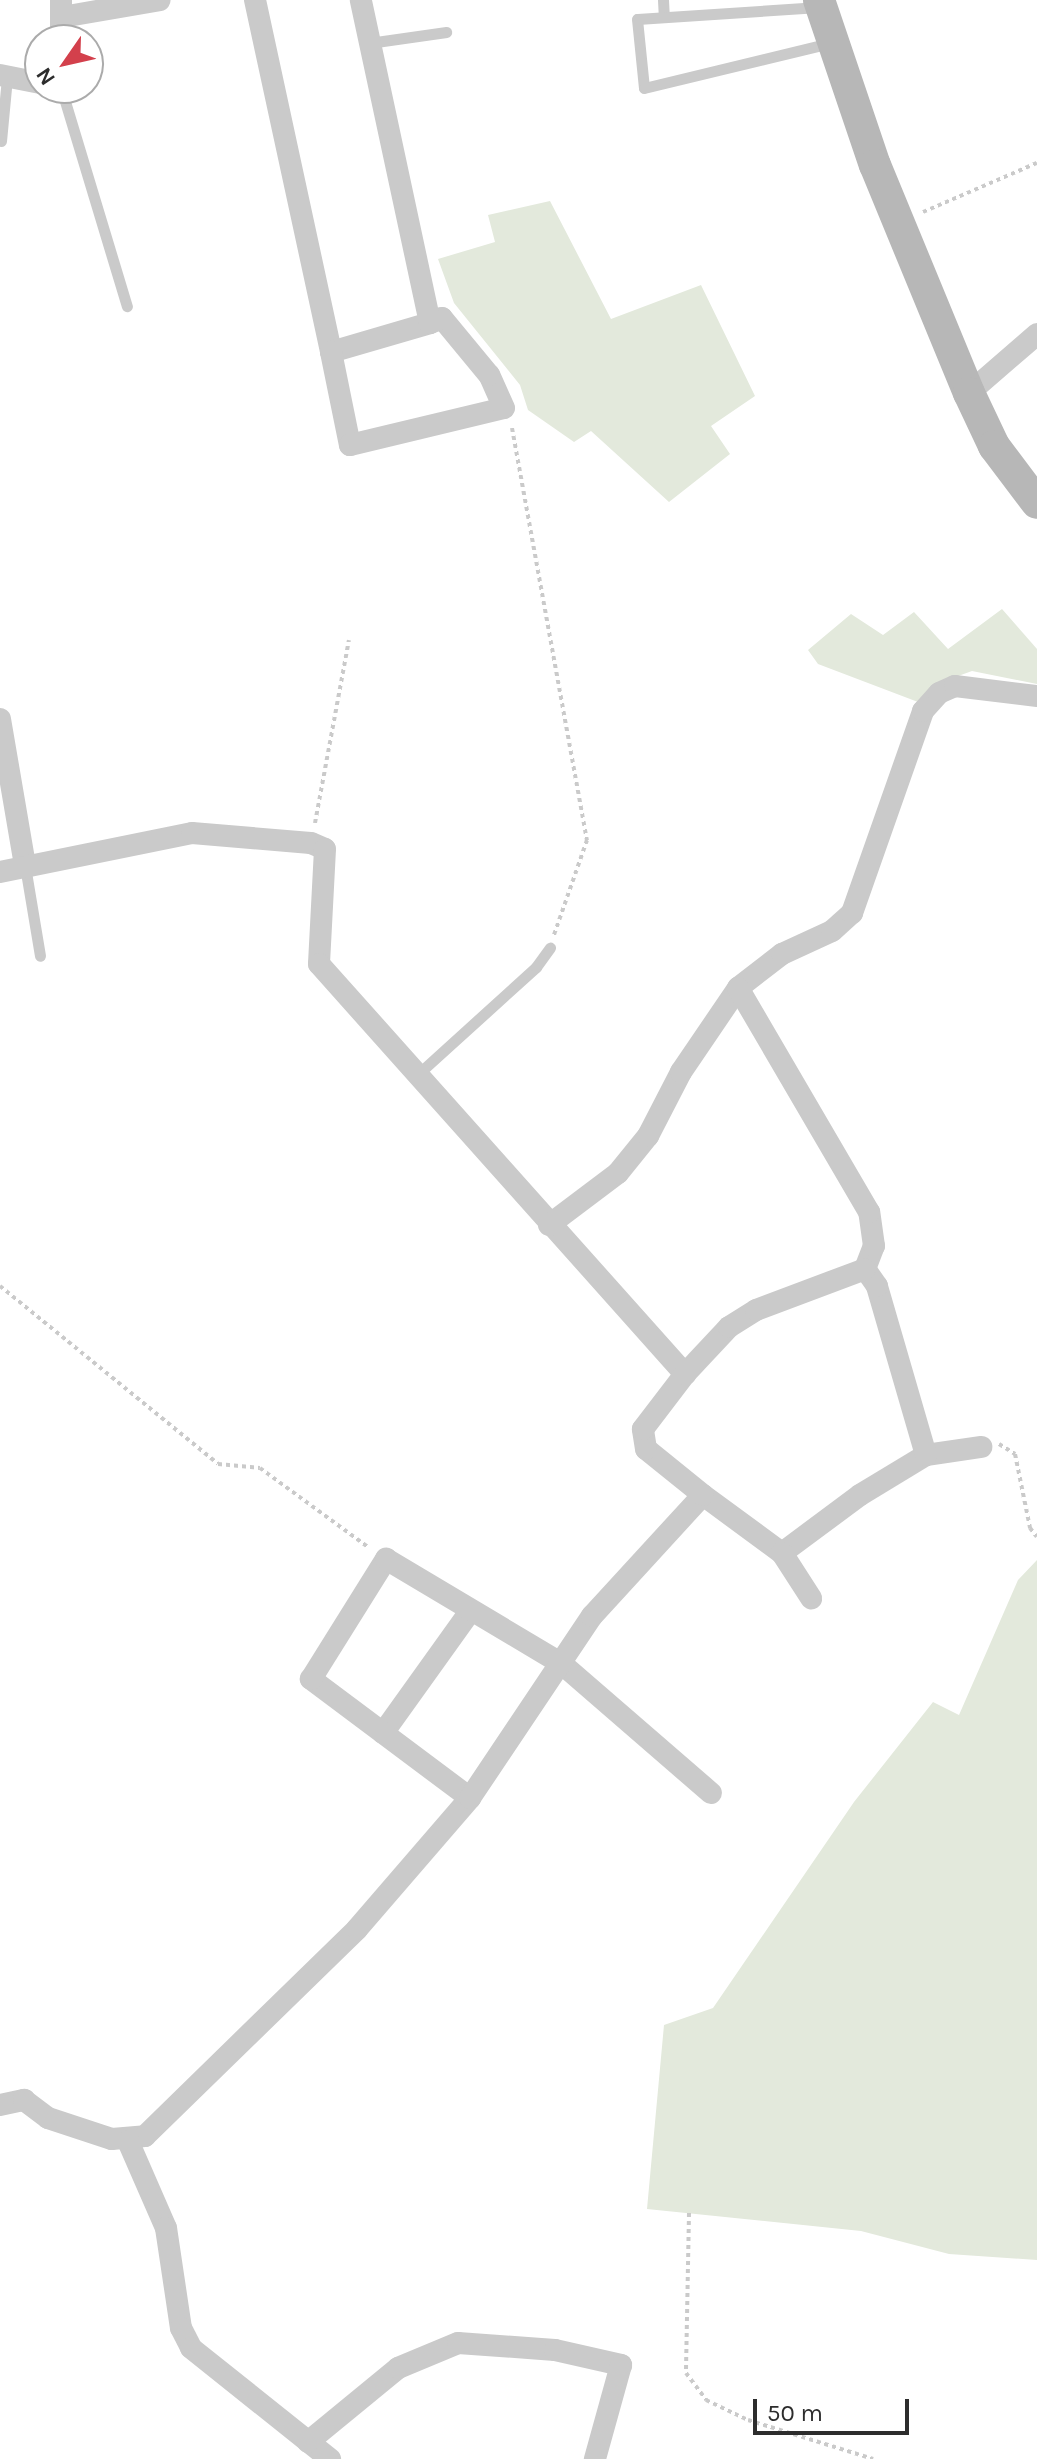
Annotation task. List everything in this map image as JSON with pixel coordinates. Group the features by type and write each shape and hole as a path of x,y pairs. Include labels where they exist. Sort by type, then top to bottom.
{"street":[{"path":"62,9 160,0"},
{"path":"255,0 350,445 504,408 489,375 442,318 331,352"},
{"path":"361,0 430,323"},
{"path":"819,3 899,222 969,393 994,446 1037,503"},
{"path":"4,76 24,80"},
{"path":"969,393 1037,334"},
{"path":"549,1225 618,1173 648,1136 681,1072 738,988 782,954 832,931 852,913 923,711 939,693 955,686 1037,696"},
{"path":"0,719 25,866"},
{"path":"0,872 192,833 311,843 325,849 319,964 685,1374"},
{"path":"738,988 869,1212 874,1246 865,1269 756,1310 729,1327 685,1374 643,1429 646,1449 782,1553 811,1598"},
{"path":"865,1269 877,1286 926,1455"},
{"path":"782,1553 860,1495 926,1455 981,1447"},
{"path":"0,2105 24,2100 48,2118 128,2141 145,2136 357,1929 470,1798 592,1616 703,1495"},
{"path":"470,1798 311,1679 386,1559 562,1664 711,1793"},
{"path":"383,1733 471,1610"},
{"path":"128,2141 166,2228 178,2277 181,2328 191,2348 330,2459"},
{"path":"308,2442 398,2368 458,2343 555,2350 621,2365 595,2459"}],"lane":[{"path":"663,0 664,17"},
{"path":"819,3 637,19 644,88 832,43"},
{"path":"369,43 446,32"},
{"path":"1,141 4,76"},
{"path":"66,104 127,306"},
{"path":"25,866 40,956"},
{"path":"417,1075 536,967 550,948"}],"path":[{"path":"899,222 1037,163"},
{"path":"504,408 512,427 587,840 550,948"},
{"path":"311,843 349,640"},
{"path":"0,1286 218,1464 260,1468 386,1559"},
{"path":"981,1447 1003,1443 1015,1454 1030,1528 1037,1537"},
{"path":"689,2213 686,2373 706,2400 748,2420 873,2459"}],"shaded area":[{"path":"550,201 611,319 701,285 755,396 711,426 730,454 669,502 591,431 574,442 528,410 520,385 454,303 438,259 495,242 488,215"},
{"path":"1002,609 1037,649 1037,684 972,671 936,684 918,702 818,664 808,650 851,614 883,635 914,612 948,649"},
{"path":"1037,1560 1037,2260 949,2254 861,2231 647,2209 664,2025 713,2008 854,1802 933,1702 959,1715 1018,1580"}]}
